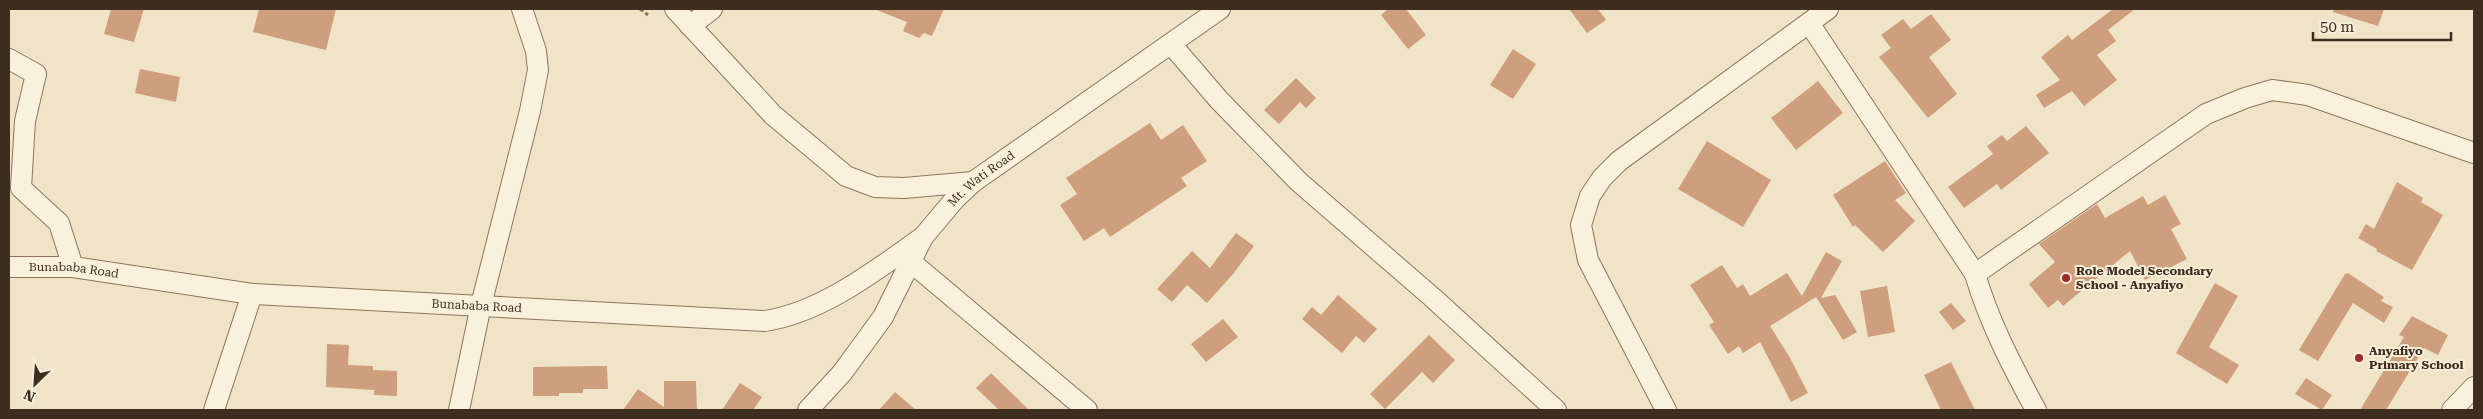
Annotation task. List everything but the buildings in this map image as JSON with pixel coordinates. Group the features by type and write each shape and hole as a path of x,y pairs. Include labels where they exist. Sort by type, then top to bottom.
{"street":[{"path":"459,410 481,305 530,111 538,70 536,51 522,9"},
{"path":"675,9 773,115 846,176 875,187 904,188 974,182"},
{"path":"690,26 712,9"},
{"name":"Mt. Wati Road","path":"808,410 842,373 883,317 923,237 945,211 974,182 1220,9"},
{"path":"1666,410 1588,260 1581,226 1590,196 1602,178 1619,161 1828,9"},
{"path":"1809,24 1975,274 1983,304 2036,410"},
{"path":"1171,44 1267,151 1299,182 1425,290 1556,410"},
{"path":"9,59 36,74 25,121 21,188 59,223 73,267"},
{"path":"1975,274 2206,114 2245,98 2272,90 2308,95 2474,153"},
{"name":"Bunababa Road","path":"9,267 73,267 252,294 765,321 789,317 868,276 923,237"},
{"path":"911,262 1087,410"},
{"path":"214,410 252,294"},
{"path":"2452,410 2474,387"}],"path":[{"path":"640,9 648,15"}],"place":[{"name":"Role Model Secondary School - Anyafiyo","path":"2066,278"},
{"name":"Anyafiyo Primary School","path":"2359,358"}]}
